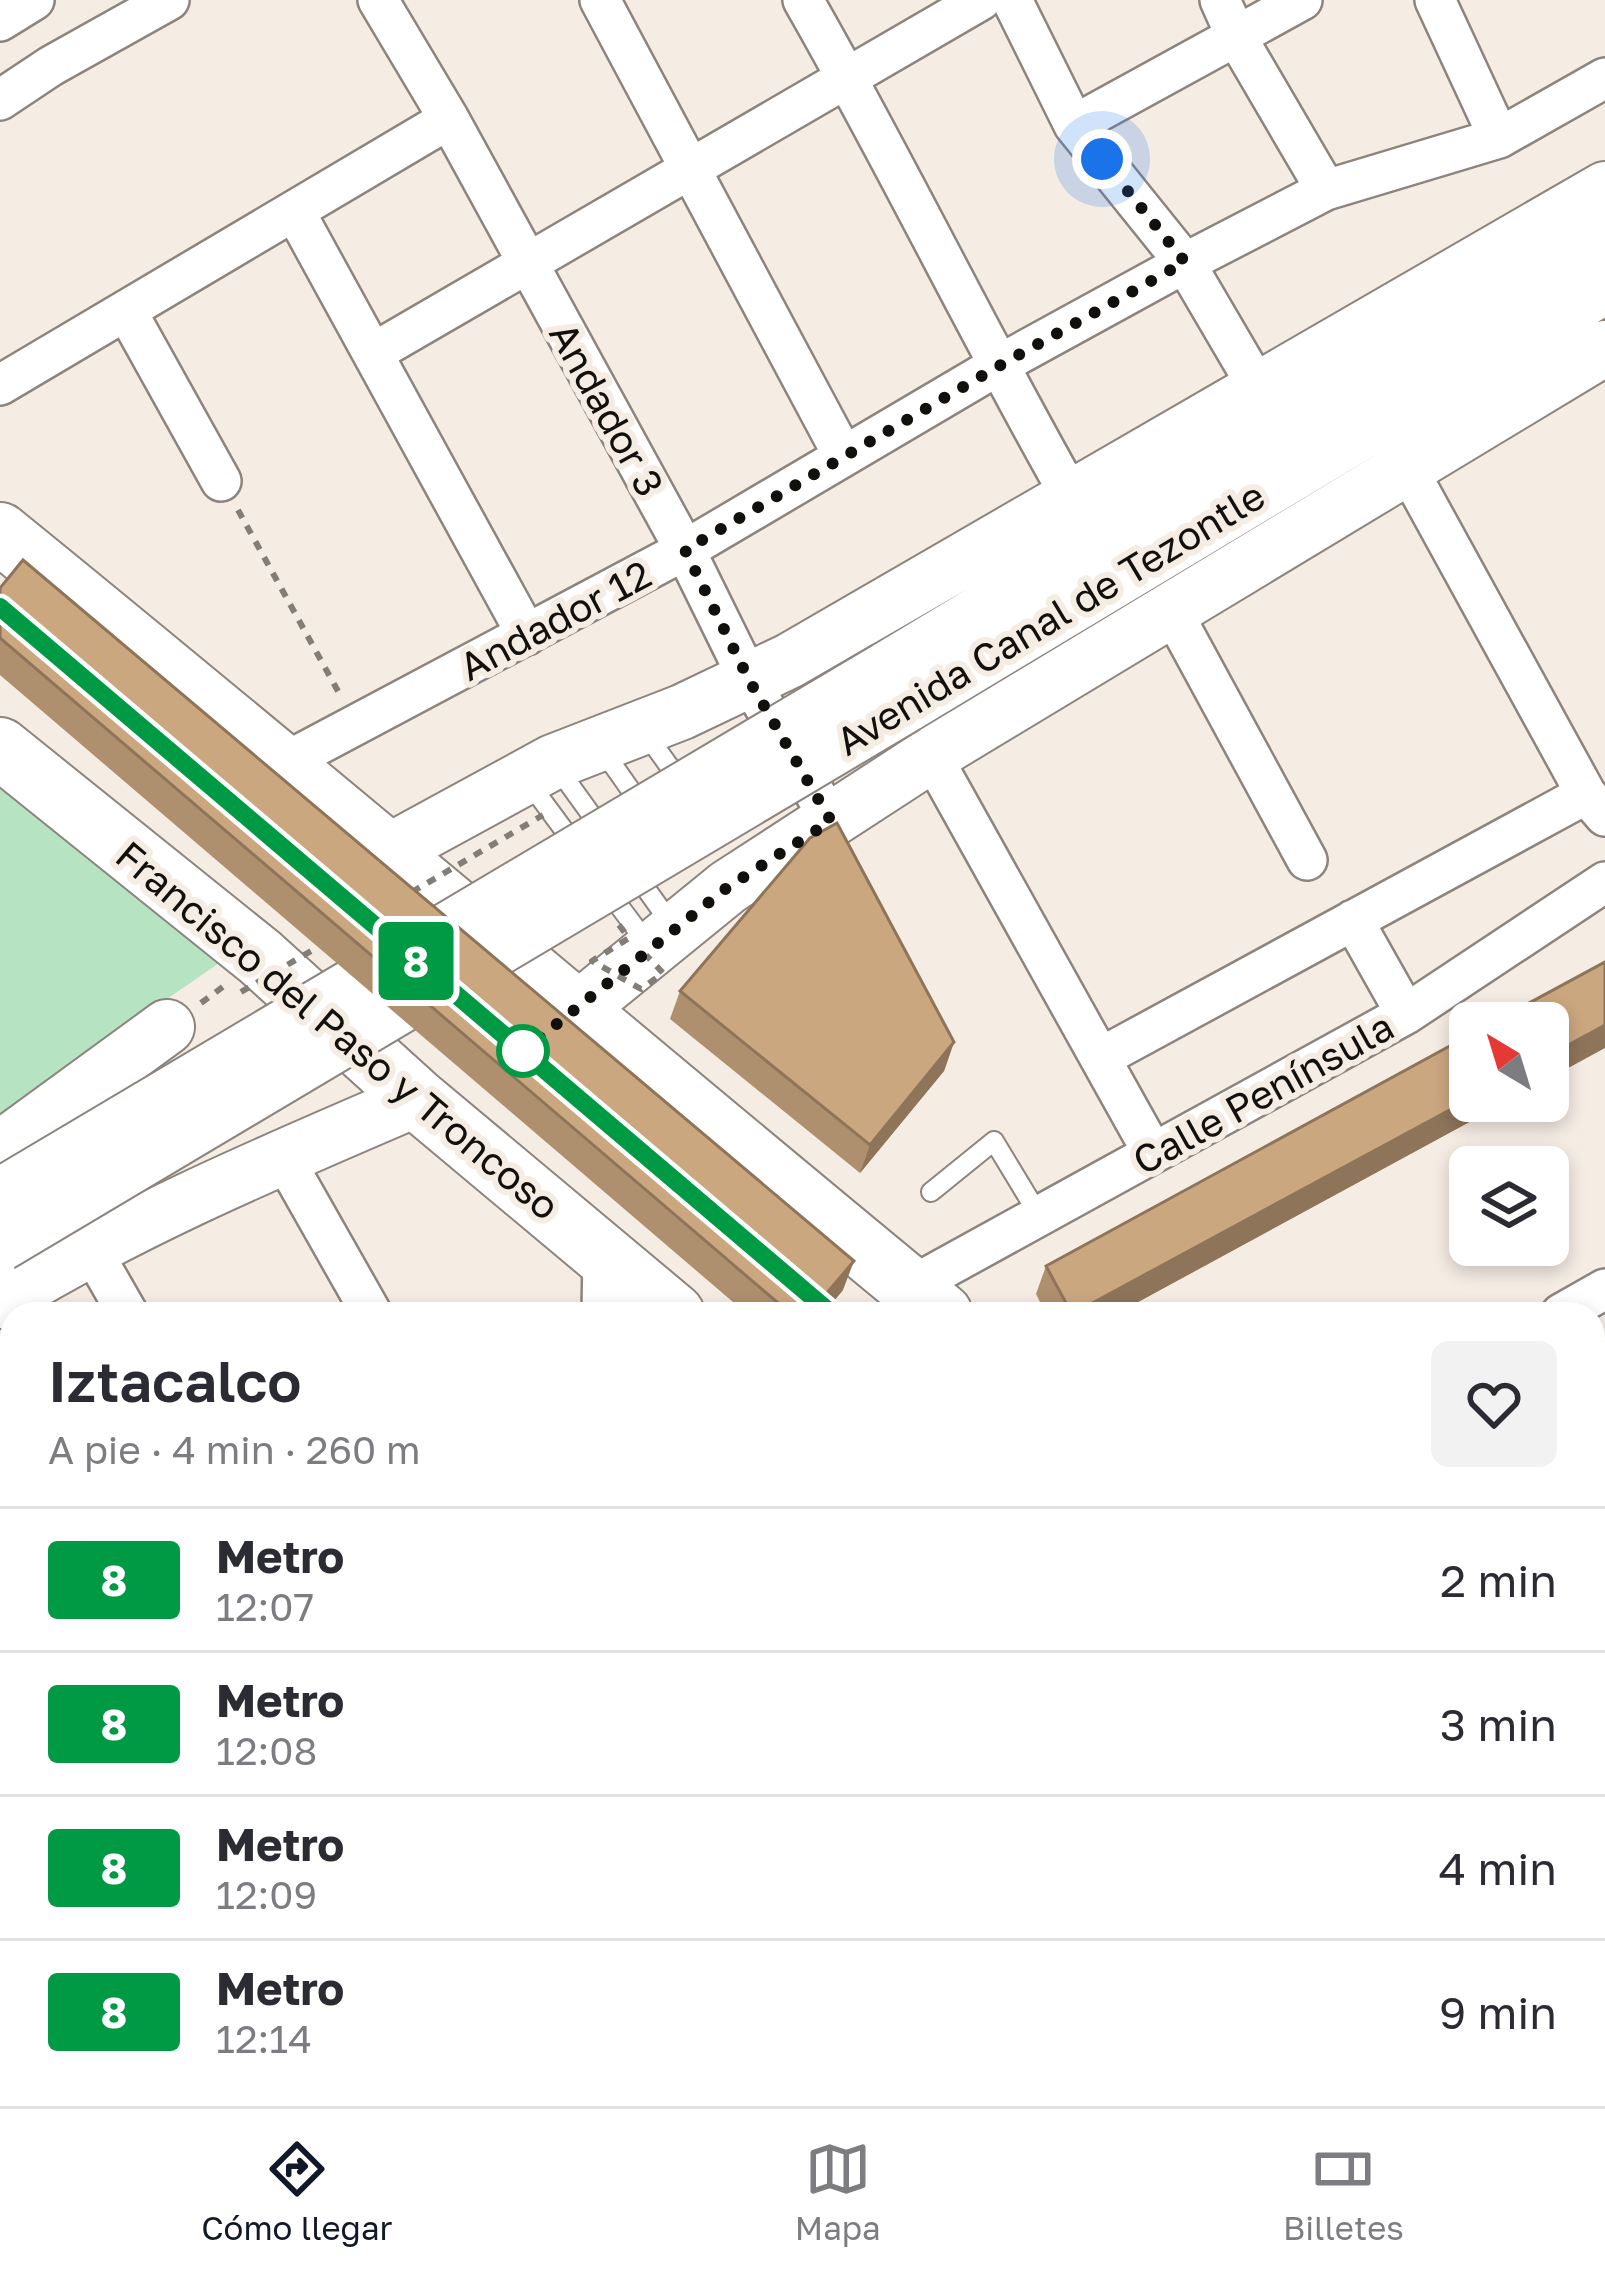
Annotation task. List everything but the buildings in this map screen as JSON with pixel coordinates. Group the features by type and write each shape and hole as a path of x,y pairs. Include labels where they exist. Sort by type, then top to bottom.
{"main road":[{"path":"0,533 284,763 394,876 578,1010 926,1301"},
{"name":"Francisco del Paso y Troncoso","path":"0,748 260,957 417,1099 659,1302"}],"street":[{"path":"0,100 169,0"},
{"name":"Andador 3","path":"378,0 449,119 685,550 769,670 831,821"},
{"path":"600,0 843,455"},
{"path":"803,0 997,367 1073,500"},
{"path":"373,353 980,0"},
{"path":"1012,0 1074,125 1185,262 1260,391"},
{"path":"1220,0 1237,38 1326,190"},
{"path":"1074,125 1302,0"},
{"path":"1435,0 1499,138"},
{"name":"Andador 12","path":"284,763 685,550 1185,262 1326,190 1499,138 1605,78"},
{"path":"0,385 449,119"},
{"path":"394,876 1073,500 1605,189"},
{"path":"295,212 527,635"},
{"name":"Avenida Canal de Tezontle","path":"0,1244 896,687 1541,275 1605,243"},
{"name":"Avenida Canal de Tezontle","path":"0,1196 1605,286"},
{"path":"127,312 221,481"},
{"name":"Avenida Canal de Tezontle","path":"578,1010 706,884 831,821 931,754 1605,348"},
{"path":"1100,1058 1353,920 1595,805 1407,468"},
{"path":"1170,608 1307,860"},
{"path":"769,670 797,691 829,738 880,788"},
{"path":"931,754 1153,1153"},
{"name":"Calle Península","path":"926,1301 1040,1217 1406,1014 1605,882"},
{"path":"1353,920 1406,1014"},
{"path":"30,1132 167,1027"},
{"path":"0,1301 115,1237 283,1156 417,1099"},
{"path":"30,1132 115,1237 126,1302"},
{"path":"30,1132 115,1237"},
{"path":"283,1156 365,1302"},
{"path":"602,1302 603,1256"}],"lane":[{"path":"618,752 706,884"},
{"path":"618,752 706,884"},
{"path":"618,752 706,884"},
{"path":"618,752 706,884"},
{"path":"618,752 706,884"},
{"path":"931,1192 994,1141 1040,1217"}],"path":[{"path":"221,481 357,726"},
{"path":"394,876 618,752"},
{"path":"706,884 663,973 641,988 592,961 629,938 618,923 706,884"},
{"path":"241,992 342,933"}],"green space":[{"path":"0,767 238,950 0,1114"}],"metro line":[{"name":"8","path":"0,607 818,1302"}],"route":[{"path":"523,1051 728,887 831,821 749,680 685,550 1185,262 1102,159"}]}
